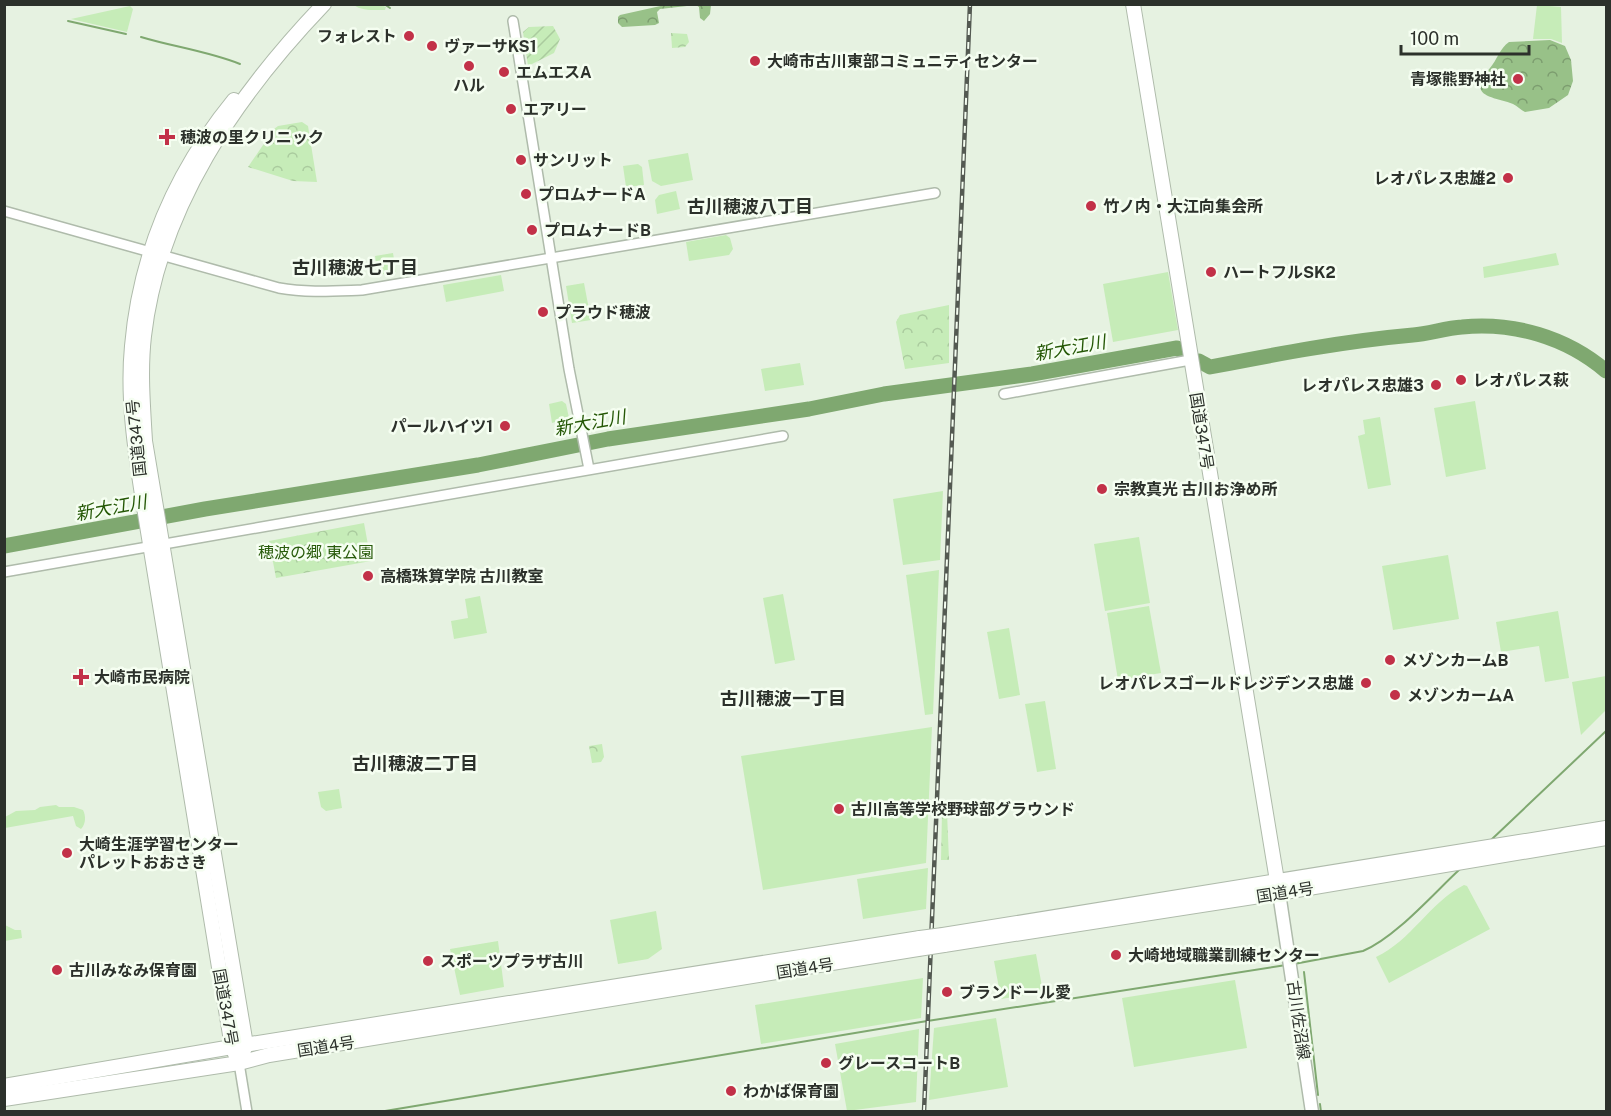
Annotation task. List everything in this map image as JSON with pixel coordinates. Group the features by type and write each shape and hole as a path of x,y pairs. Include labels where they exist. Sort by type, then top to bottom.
{"highway":[{"name":"国道347号","path":"239,1063 239,1046 149,500 133,428 132,346 138,303 172,196 213,126 244,88 272,62 324,4"},
{"name":"国道347号","path":"1133,4 1278,886"},
{"name":"国道4号","path":"1278,886 1458,863 1490,847 1606,828"},
{"name":"国道4号","path":"4,1099 239,1063 291,1052 943,940 1474,855 1606,838"},
{"name":"国道4号","path":"4,1086 239,1046 919,944"}],"main road":[{"name":"古川佐沼線","path":"1278,886 1312,1112"}],"street":[{"path":"513,21 580,429 589,469"},
{"path":"4,211 279,288 321,292 362,290 935,193"},
{"path":"1004,394 1190,360"},
{"path":"4,573 155,539 783,436"},
{"path":"239,1063 247,1112"}],"green space":[{"path":"354,5 386,7 385,10 368,10"},
{"path":"665,5 696,5 660,9 657,12 659,23 655,25 622,27 618,23 620,15"},
{"path":"696,5 711,5 710,14 704,21 700,18 699,7"},
{"path":"1537,5 1561,7 1562,43 1551,39 1533,39"},
{"path":"130,6 133,9 127,32 71,19"},
{"path":"553,26 560,39 554,53 528,66 523,32 529,27"},
{"path":"671,33 687,34 689,42 685,47 672,48"},
{"path":"1550,40 1565,46 1571,60 1573,81 1568,95 1549,108 1525,112 1481,90 1480,85 1483,78 1503,47 1509,42"},
{"path":"302,122 308,126 317,182 293,181 248,167 274,129 278,126"},
{"path":"688,153 693,180 661,186 652,181 648,160"},
{"path":"638,164 642,167 644,185 626,187 623,166"},
{"path":"676,191 680,209 657,214 655,200 659,195"},
{"path":"726,235 730,238 733,249 729,255 689,261 686,242"},
{"path":"393,253 396,272 378,275 375,256"},
{"path":"1556,253 1559,265 1484,278 1483,267"},
{"path":"1168,272 1178,330 1113,342 1103,284"},
{"path":"501,275 504,291 446,302 443,285"},
{"path":"584,283 591,320 572,323 566,286"},
{"path":"949,305 949,363 905,369 896,322 900,315"},
{"path":"800,363 804,385 765,391 761,369"},
{"path":"562,401 566,404 569,418 552,423 549,404"},
{"path":"1475,401 1486,469 1446,477 1434,408"},
{"path":"1380,417 1391,485 1368,489 1358,436 1365,434 1363,420"},
{"path":"943,491 940,560 903,565 893,499"},
{"name":"穂波の郷 東公園","path":"364,523 371,561 276,578 269,541"},
{"path":"1139,537 1150,603 1105,611 1094,544"},
{"path":"1448,555 1459,619 1393,630 1382,566"},
{"path":"939,570 933,714 925,715 906,575"},
{"path":"783,594 795,660 775,664 763,598"},
{"path":"480,596 487,633 454,639 451,621 468,618 465,599"},
{"path":"1149,606 1161,673 1118,680 1107,613"},
{"path":"1558,611 1569,678 1545,682 1539,646 1501,652 1496,622"},
{"path":"1009,628 1020,695 999,699 987,632"},
{"path":"1606,676 1606,710 1581,735 1572,682"},
{"path":"1045,701 1056,769 1037,772 1025,704"},
{"name":"古川高等学校野球部グラウンド","path":"932,727 926,863 763,890 741,756"},
{"path":"602,744 604,757 601,762 592,763 589,746"},
{"path":"339,789 342,808 326,811 321,807 318,792"},
{"path":"56,805 83,810 85,820 81,829 76,826 73,816 5,828 5,817 16,811 35,810"},
{"path":"942,812 947,812 949,860 941,860"},
{"path":"928,868 926,909 863,919 857,879"},
{"path":"1464,885 1467,886 1490,929 1389,983 1376,957 1400,941 1441,901"},
{"path":"656,911 662,949 648,959 618,964 610,920"},
{"path":"5,925 21,930 22,938 5,941"},
{"path":"498,941 504,987 460,995 450,949"},
{"path":"1036,954 1043,992 1001,999 994,961"},
{"path":"923,978 921,1018 761,1044 755,1005"},
{"path":"1235,980 1247,1048 1134,1067 1122,998"},
{"path":"996,1018 1008,1087 929,1100 934,1028"},
{"path":"919,1029 916,1102 847,1111 835,1044"}],"waterway":[{"path":"384,4 390,8"},
{"path":"68,21 126,34"},
{"path":"141,37 240,64"},
{"name":"新大江川","path":"1199,361 1210,367 1337,344 1481,326 1538,334 1574,349 1606,371"},
{"name":"新大江川","path":"4,546 205,509 478,465 608,439 809,409 884,394 1032,374 1177,348 1182,351"},
{"path":"1491,840 1606,731"},
{"path":"1294,964 1363,951 1375,945 1401,926 1460,869"},
{"path":"379,1112 921,1022 1286,965"},
{"path":"1304,972 1318,1095"},
{"path":"1320,1104 1321,1112"}],"railway":[{"path":"924,1112 970,4"}],"place":[{"name":"フォレスト","path":"409,36"},
{"name":"ヴァーサKS1","path":"432,46"},
{"name":"大崎市古川東部コミュニティセンター","path":"755,61"},
{"name":"ハル","path":"469,66"},
{"name":"エムエスA","path":"504,72"},
{"name":"青塚熊野神社","path":"1518,79"},
{"name":"エアリー","path":"511,109"},
{"name":"穂波の里クリニック","path":"167,137"},
{"name":"サンリット","path":"521,160"},
{"name":"レオパレス忠雄2","path":"1508,178"},
{"name":"プロムナードA","path":"526,194"},
{"name":"竹ノ内・大江向集会所","path":"1091,206"},
{"name":"プロムナードB","path":"532,230"},
{"name":"ハートフルSK2","path":"1211,272"},
{"name":"プラウド穂波","path":"543,312"},
{"name":"レオパレス萩","path":"1461,380"},
{"name":"レオパレス忠雄3","path":"1436,385"},
{"name":"パールハイツ1","path":"505,426"},
{"name":"宗教真光 古川お浄め所","path":"1102,489"},
{"name":"高橋珠算学院 古川教室","path":"368,576"},
{"name":"メゾンカームB","path":"1390,660"},
{"name":"大崎市民病院","path":"81,677"},
{"name":"レオパレスゴールドレジデンス忠雄","path":"1366,683"},
{"name":"メゾンカームA","path":"1395,695"},
{"name":"古川高等学校野球部グラウンド","path":"839,809"},
{"name":"大崎生涯学習センター パレットおおさき","path":"67,853"},
{"name":"大崎地域職業訓練センター","path":"1116,955"},
{"name":"スポーツプラザ古川","path":"428,961"},
{"name":"古川みなみ保育園","path":"57,970"},
{"name":"ブランドール愛","path":"947,992"},
{"name":"グレースコートB","path":"826,1063"},
{"name":"わかば保育園","path":"731,1091"}],"district":[{"name":"古川穂波八丁目","path":"750,207"},
{"name":"古川穂波七丁目","path":"355,268"},
{"name":"古川穂波一丁目","path":"783,699"},
{"name":"古川穂波二丁目","path":"415,764"}]}
